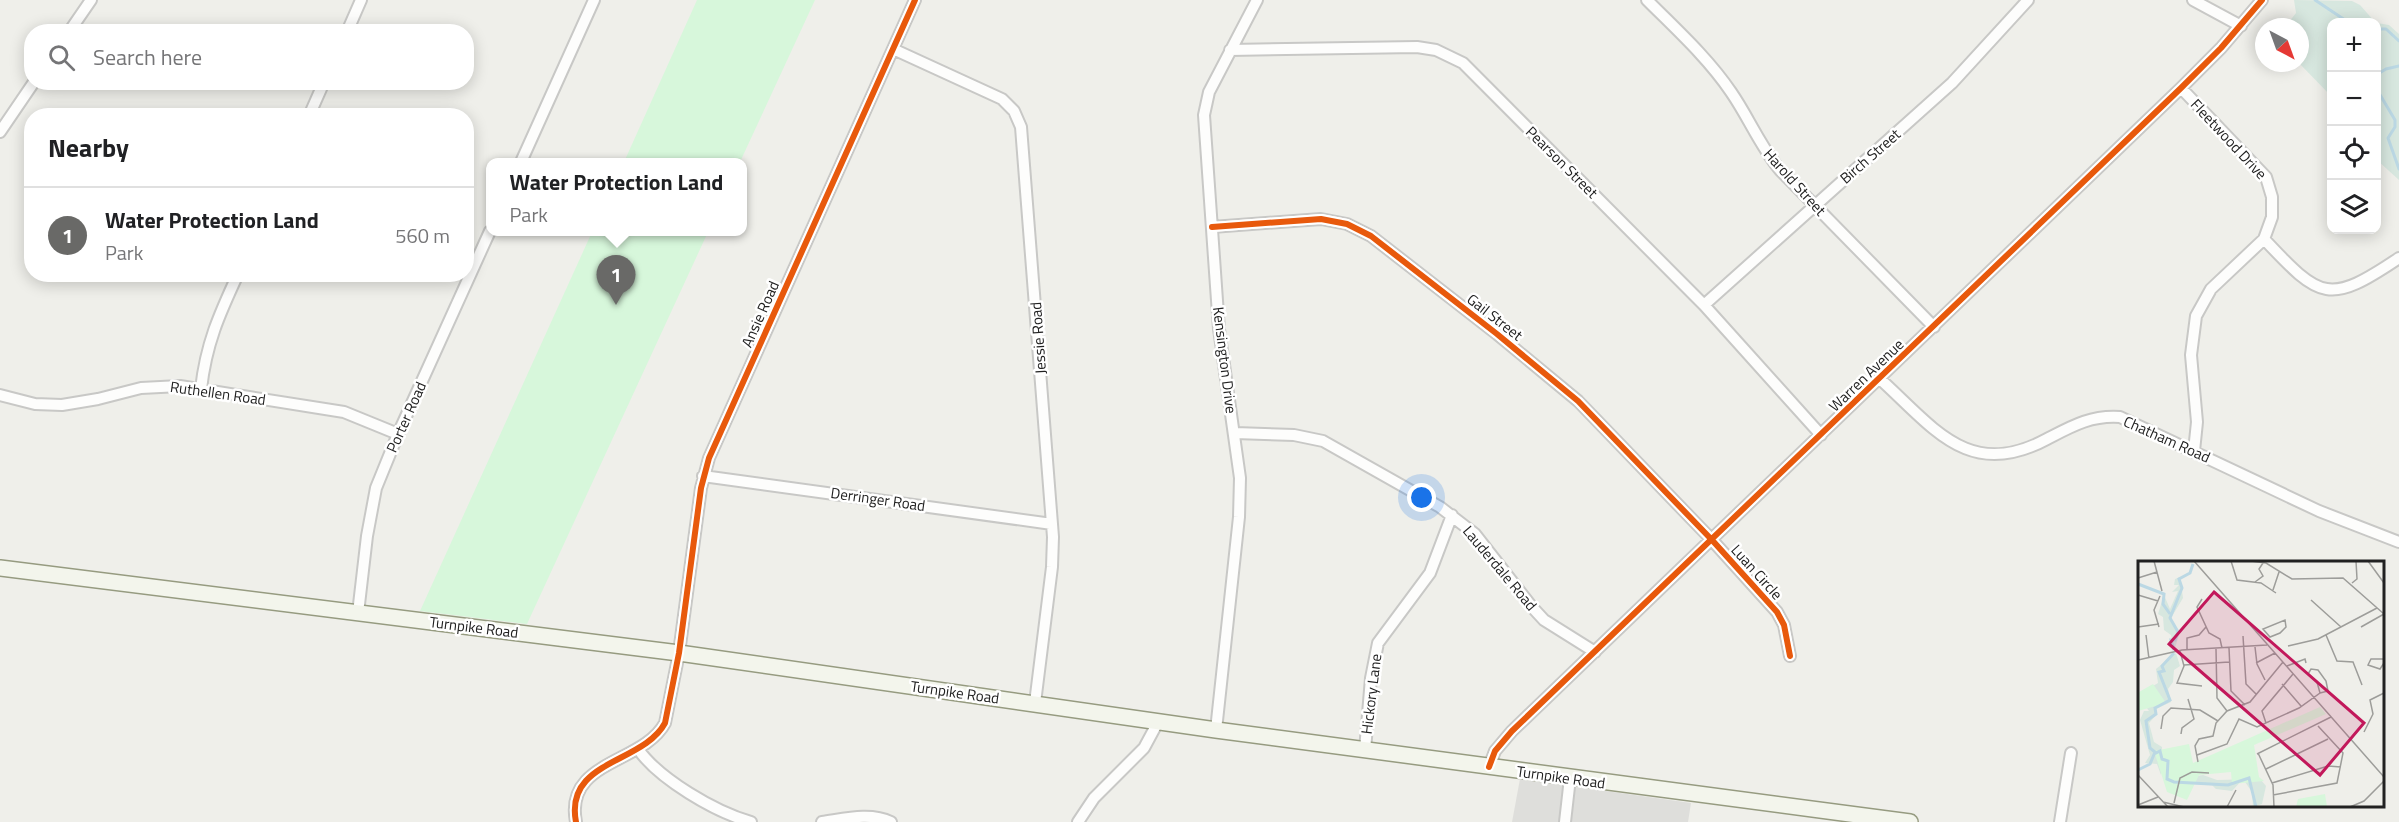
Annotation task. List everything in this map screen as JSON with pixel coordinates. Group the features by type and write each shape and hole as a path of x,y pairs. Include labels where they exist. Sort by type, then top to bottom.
{"main road":[{"name":"Turnpike Road","path":"0,568 679,652 1158,722 1910,822"}],"street":[{"path":"74,24 91,0"},
{"path":"350,24 361,0"},
{"path":"523,158 594,0"},
{"name":"Ansie Road","path":"576,822 576,800 589,778 609,763 653,739 665,723 679,652 703,476 713,447 915,0"},
{"name":"Kensington Drive","path":"1216,730 1239,517 1240,478 1220,328 1204,115 1209,92 1257,0"},
{"name":"Harold Street","path":"1647,0 1719,76 1739,104 1768,155 1934,327"},
{"name":"Birch Street","path":"1704,305 1952,83 2028,0"},
{"path":"2193,0 2241,26"},
{"name":"Warren Avenue","path":"1489,767 1492,756 1502,741 2181,88 2241,26 2262,0"},
{"name":"Pearson Street","path":"1230,50 1417,47 1436,50 1451,56 1473,72 1704,305 1821,435"},
{"name":"Jessie Road","path":"893,49 1002,99 1012,108 1019,120 1052,524 1052,567 1035,703"},
{"name":"Fleetwood Drive","path":"2181,88 2266,177 2271,191 2272,207 2270,225 2264,239 2257,249 2217,283 2202,302 2196,316 2191,355 2197,422 2194,451"},
{"path":"0,132 29,90"},
{"path":"313,108 320,90"},
{"name":"Gail Street","path":"1212,227 1321,219 1347,224 1371,236 1566,390 1712,540"},
{"name":"Porter Road","path":"474,266 488,236"},
{"path":"2264,239 2298,275 2326,289 2340,290 2358,284 2399,258"},
{"path":"201,389 204,358 235,282"},
{"name":"Porter Road","path":"358,613 367,536 376,488 467,282"},
{"name":"Chatham Road","path":"1880,379 1945,438 1972,452 1988,455 2013,452 2091,418 2120,417 2319,512 2399,542"},
{"name":"Ruthellen Road","path":"0,395 35,404 62,405 153,386 201,389 344,412 398,434"},
{"name":"Lauderdale Road","path":"1235,433 1294,435 1329,443 1452,515 1485,546 1544,620 1595,652"},
{"name":"Derringer Road","path":"703,476 1052,524"},
{"name":"Hickory Lane","path":"1365,750 1372,666 1378,643 1430,573 1452,515"},
{"name":"Luan Circle","path":"1712,540 1781,618 1790,656"},
{"path":"1078,822 1094,798 1144,748 1158,722"},
{"path":"638,749 657,771 722,810 751,822"},
{"path":"2060,822 2071,753"},
{"path":"1565,822 1570,778"},
{"path":"822,822 861,817 878,818 891,822"}],"shaded area":[{"path":"2294,0 2352,1 2360,5 2371,18 2327,18 2327,92 2308,72 2309,18 2292,18 2296,13"},
{"path":"2381,24 2389,25 2399,34 2399,180 2381,164"},
{"path":"1520,779 1691,803 1688,822 1512,822"}],"green space":[{"path":"697,0 815,0 742,158 626,158"},
{"path":"590,236 706,236 527,624 420,611"}],"waterway":[{"path":"2315,0 2342,18"},
{"path":"2381,29 2386,29 2399,41"},
{"path":"2381,72 2399,66"},
{"path":"2381,96 2395,120 2395,127 2388,138 2399,169"}],"cycle path":[{"path":"576,822 575,802 582,786 593,774 640,747 665,723 679,653 701,488 709,458 915,0"},
{"path":"1489,767 1495,751 1512,731 2181,88 2221,48 2262,0"},
{"path":"1212,227 1321,219 1347,224 1371,236 1497,334 1578,401 1712,540 1777,612 1784,625 1790,656"}],"place":[{"name":"Water Protection Land","path":"616,305"}]}
